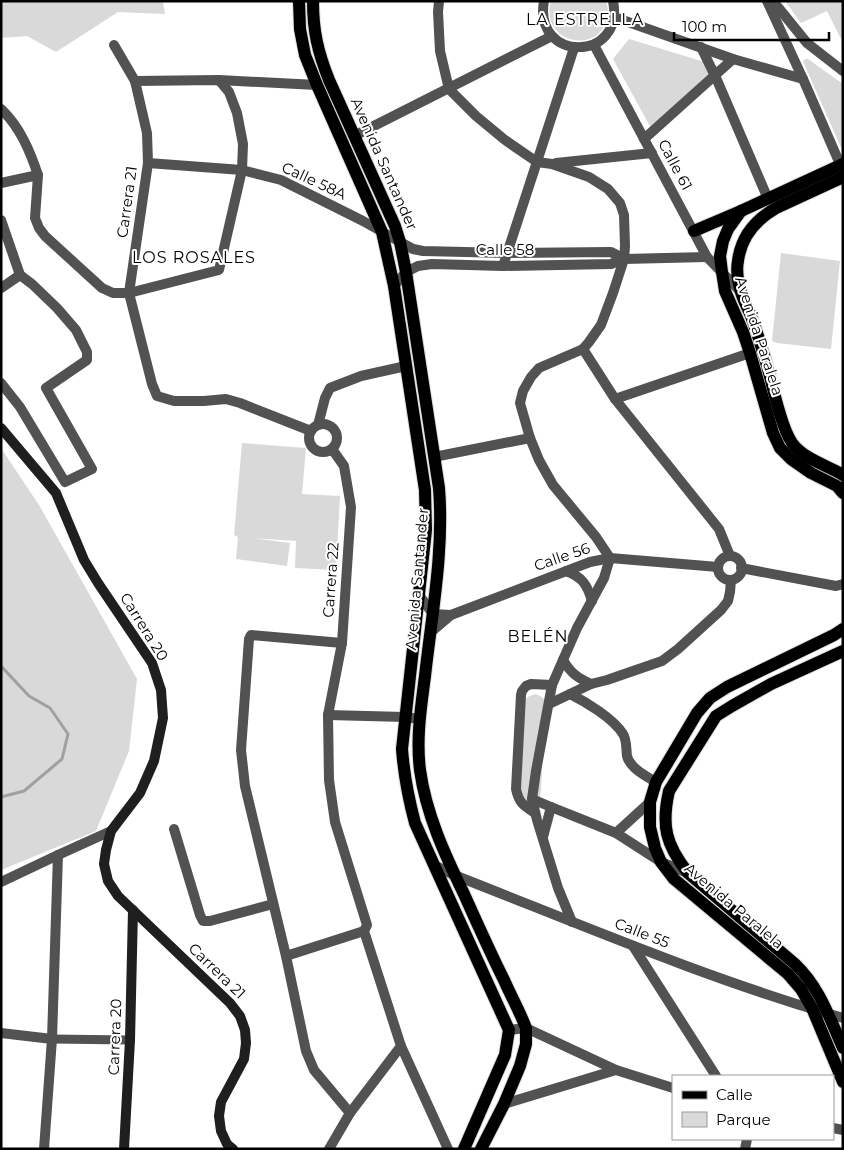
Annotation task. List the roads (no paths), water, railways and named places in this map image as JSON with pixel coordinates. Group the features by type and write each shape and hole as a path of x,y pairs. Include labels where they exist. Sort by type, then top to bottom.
{"main road":[{"name":"Avenida Santander","path":"299,1 300,29 305,55 382,232 394,286 425,490 426,530 402,749 408,798 415,823 510,1030"},
{"name":"Avenida Santander","path":"313,1 314,29 319,55 395,226 400,242 439,488 441,531 434,614 430,633 418,742 425,800 454,875 526,1028"},
{"name":"Avenida Paralela","path":"842,169 742,211 728,229 720,256 725,291 743,332 773,433 780,448 791,460 838,486 843,493"},
{"name":"Avenida Paralela","path":"842,169 757,221 749,231 739,252 737,274 741,292 763,351 784,428 792,443 802,453 843,475"},
{"path":"694,231 742,211"},
{"name":"Carrera 20","path":"1,428 56,493 84,560 98,584 152,663 161,690 163,718 154,761 140,793 111,831 104,864 108,881 118,896 133,910 130,1040 124,1149"},
{"name":"Avenida Paralela","path":"843,629 727,687 710,698 697,713 656,782 650,802 650,827 655,848 661,862 674,879 788,974 801,989 812,1008 843,1082"},
{"name":"Avenida Paralela","path":"843,651 771,684 716,716 669,791 665,820 670,844 677,859 688,873 805,974 817,991 843,1048"},
{"name":"Carrera 21","path":"133,910 230,1003 240,1016 245,1030 244,1058 221,1102 219,1116 221,1131 227,1144 232,1149"},
{"path":"481,1149 504,1104 520,1066 526,1044 526,1028"},
{"path":"464,1149 505,1055 510,1030"}],"street":[{"path":"439,1 440,51 449,88 476,116 505,140 537,162 552,164 589,177 608,189 620,203 624,215 624,259 601,325 583,349 539,368 523,391 520,403 530,438 553,486 596,537 610,558 604,578 577,628 552,685 532,799 558,888 572,922"},
{"path":"543,1 542,11 544,20 552,36 566,46 581,48 594,45 612,27 614,17 613,1"},
{"path":"767,1 842,169"},
{"path":"773,1 807,43"},
{"path":"614,17 733,58 803,79"},
{"path":"786,45 791,33 797,35 843,70"},
{"path":"354,136 552,36"},
{"name":"Carrera 21","path":"114,45 135,81 148,133 148,163 129,293 152,384 157,396 174,401 226,400 315,428"},
{"name":"Calle 61","path":"594,45 707,257 741,292"},
{"path":"701,47 768,199"},
{"path":"503,266 574,48"},
{"path":"644,139 733,58"},
{"path":"1,109 19,131 30,152 38,175 35,218 39,228 45,236 102,288 113,293 129,293 219,270 242,170 243,144 237,112 229,92 219,80"},
{"path":"135,81 219,80 317,85"},
{"path":"552,164 652,152"},
{"path":"589,177 586,167 592,159"},
{"name":"Calle 58A","path":"148,163 242,170 282,180 400,242"},
{"path":"1,183 38,175"},
{"path":"1,220 20,275 57,308 76,330 88,352 87,360 46,388 92,468 65,482 20,407 1,384"},
{"name":"Calle 58","path":"400,242 413,249 423,251 507,253 611,252 624,259"},
{"name":"Calle 58","path":"406,272 418,266 432,264 503,266 611,264 624,259 707,257"},
{"path":"394,286 406,272"},
{"path":"1,288 20,275"},
{"path":"583,349 615,399 719,529 730,556 740,562 741,568 738,576 731,580 723,578 719,573 718,567 721,560 730,556"},
{"path":"615,399 750,353"},
{"path":"315,428 328,425 335,432 336,441 332,449 323,452 314,449 309,440 309,435 315,428 330,388 362,376 406,366"},
{"path":"434,457 530,438"},
{"name":"Carrera 22","path":"332,449 344,466 350,507 342,643 328,715 329,780 335,822 401,1046 448,1149"},
{"name":"Calle 56","path":"430,633 450,615 590,562 610,558 718,567"},
{"path":"741,568 841,587"},
{"path":"566,571 575,575 583,582 589,590 592,601"},
{"path":"549,704 590,684 662,661 721,610 728,601 731,580"},
{"path":"419,595 434,614"},
{"name":"Calle 56","path":"434,614 450,615"},
{"path":"342,643 251,635 249,639 241,750 245,786 286,956 306,1051 314,1070 350,1113"},
{"path":"563,660 577,678 590,684"},
{"path":"535,813 520,802 516,789 521,695 526,686 531,684 552,685"},
{"path":"570,694 582,700 617,725 624,736 630,764 656,782"},
{"path":"328,715 420,719"},
{"path":"532,799 616,833 661,862 688,873"},
{"path":"616,833 650,802"},
{"path":"543,837 551,807"},
{"path":"174,829 203,921 210,921 273,904"},
{"path":"1,882 111,831"},
{"path":"44,1149 52,1039 58,855"},
{"name":"Calle 55","path":"434,865 454,875 633,946 760,993 843,1018"},
{"path":"286,956 366,928"},
{"path":"633,946 715,1075"},
{"path":"510,1030 526,1028 616,1070 672,1088"},
{"path":"1,1033 52,1039 130,1040"},
{"path":"329,1149 350,1113 401,1046"},
{"path":"504,1104 616,1070"}],"waterway":[{"path":"1,666 29,696 50,708 68,734 62,759 24,791 1,797"}],"district":[{"name":"LA ESTRELLA","path":"585,19"},
{"name":"LOS ROSALES","path":"194,257"},
{"name":"BELÉN","path":"538,636"}]}
